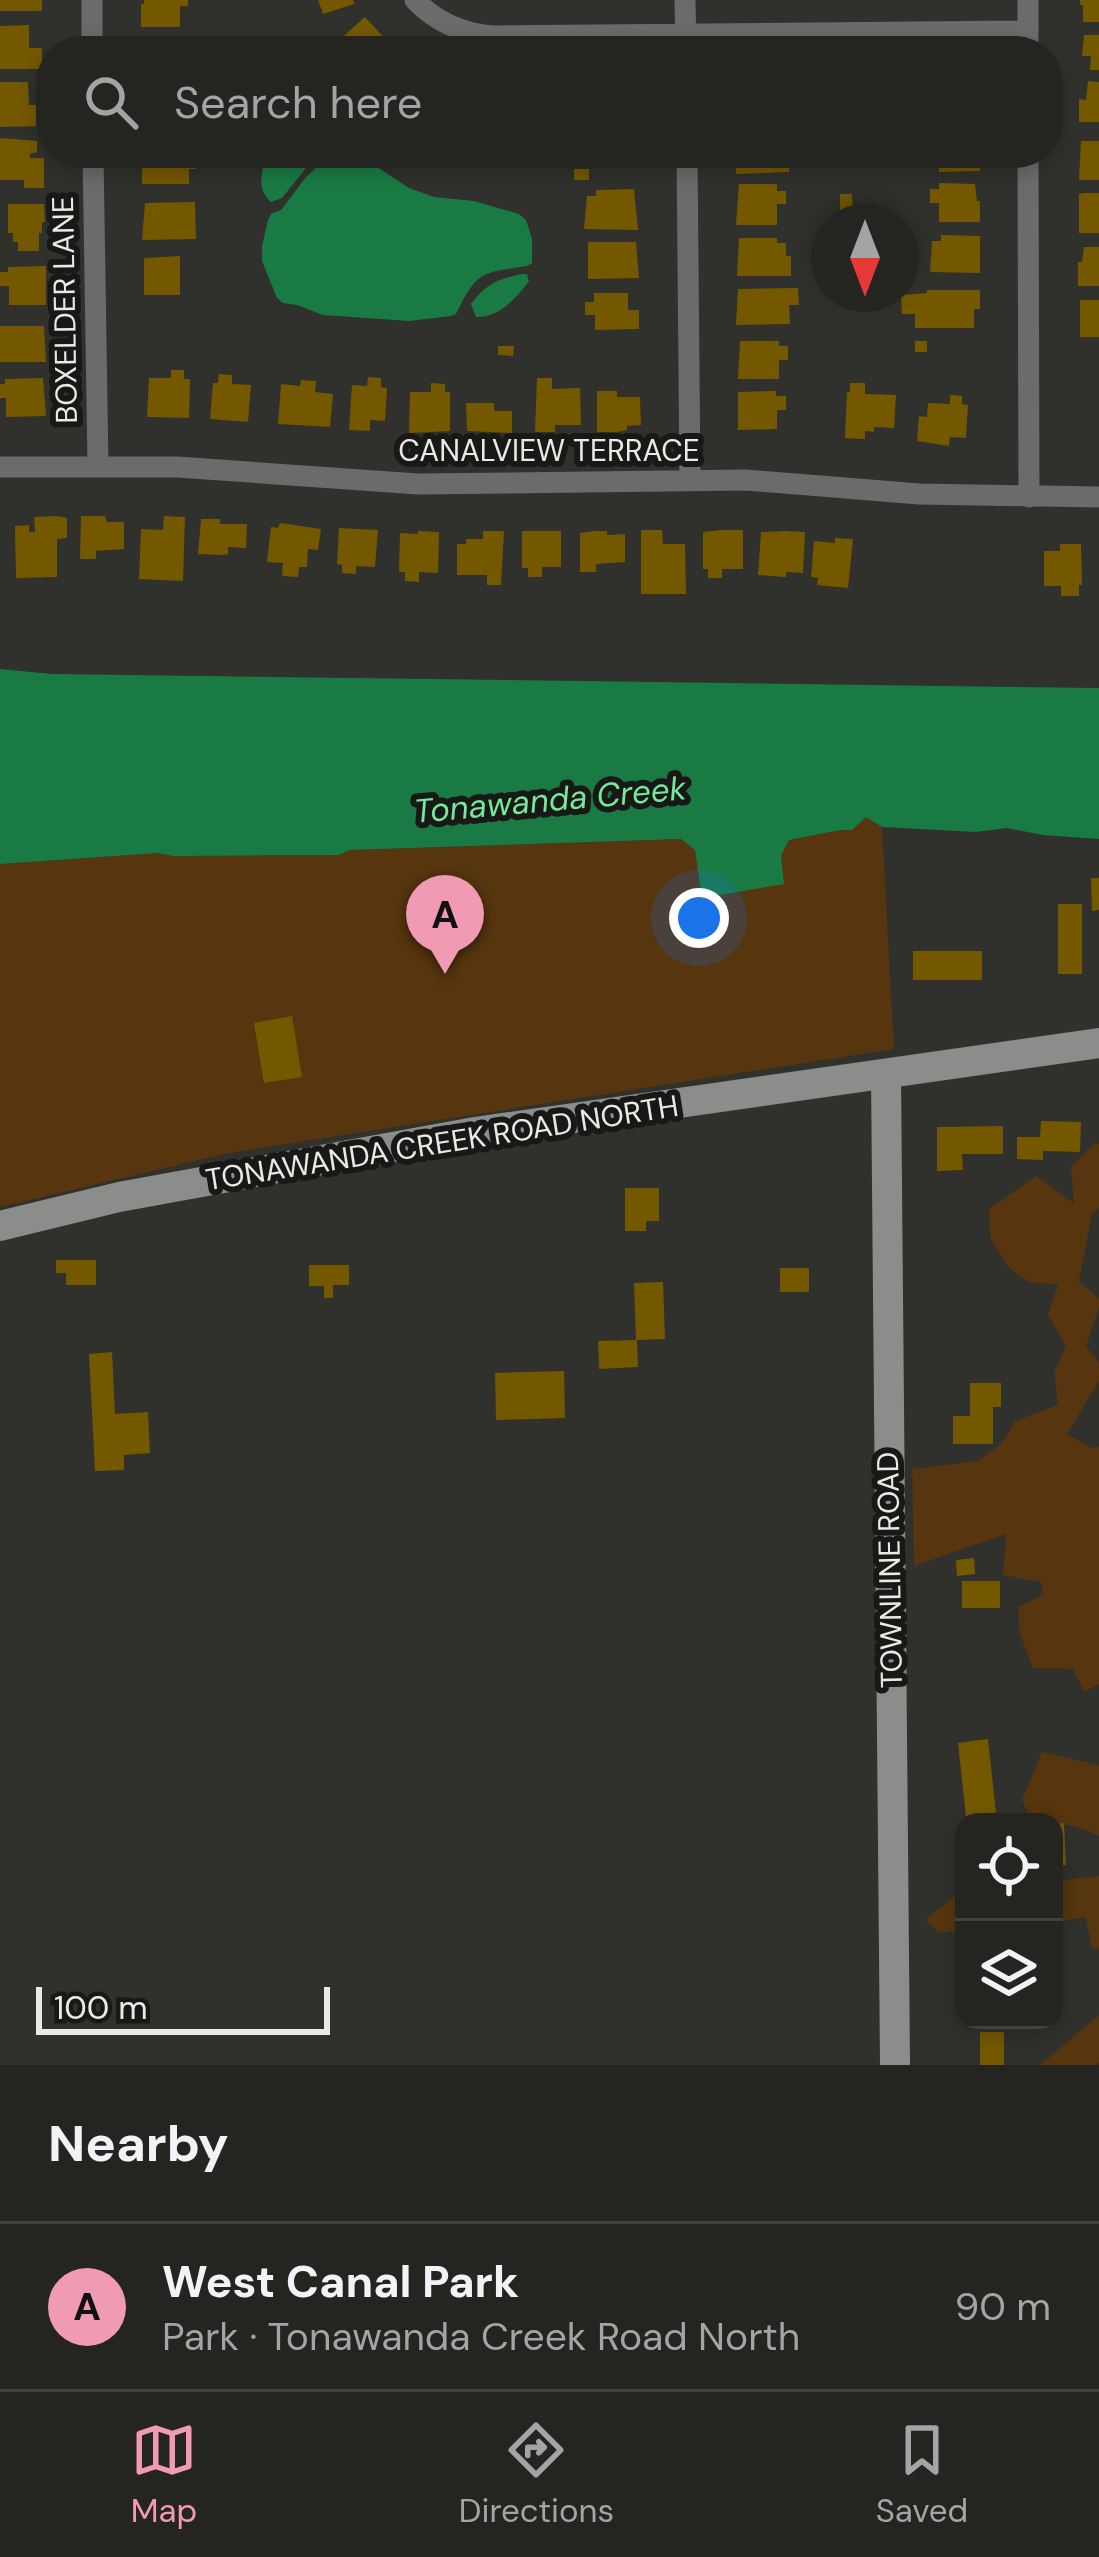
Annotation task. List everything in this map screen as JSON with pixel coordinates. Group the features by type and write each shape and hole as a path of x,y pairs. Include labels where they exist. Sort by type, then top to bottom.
{"street":[{"path":"92,0 92,36"},
{"path":"416,0 448,26 480,35 509,36"},
{"path":"685,0 686,36"},
{"path":"1028,0 1028,36"},
{"name":"BOXELDER LANE","path":"93,168 98,466"},
{"path":"687,168 690,480"},
{"path":"1028,168 1029,496"},
{"name":"CANALVIEW TERRACE","path":"0,467 193,467 418,484 690,480 782,482 919,494 1099,496"},
{"name":"TONAWANDA CREEK ROAD NORTH","path":"0,1226 119,1197 406,1144 1099,1043"},
{"name":"TOWNLINE ROAD","path":"886,1075 895,2065"}],"shaded area":[{"path":"866,817 882,827 894,1049 229,1153 0,1207 0,864 158,853 339,855 349,850 681,839 695,850 703,898 781,856 789,840 852,830"},
{"path":"1095,1142 1099,1145 1099,1208 1092,1214 1079,1281 1099,1299 1086,1346 1099,1363 1099,1381 1067,1434 1099,1447 1099,1684 1084,1692 1073,1669 1033,1668 1019,1631 1019,1607 1044,1594 1041,1582 1003,1575 1006,1534 914,1566 912,1469 978,1461 1002,1443 1015,1421 1058,1405 1054,1372 1066,1346 1048,1315 1058,1284 1031,1283 1010,1269 990,1238 989,1209 1036,1176 1074,1203 1071,1167"},
{"path":"1042,1752 1099,1765 1099,1836 1063,1824 1063,1813 1028,1813 1022,1800"},
{"path":"1099,1876 1099,1947 1093,1950 1085,1917 1063,1921 1063,1880"},
{"path":"955,1896 955,1931 939,1932 925,1920"},
{"path":"1099,2015 1096,2065 1040,2065"}],"water":[{"path":"263,168 306,168 282,198 271,202"},
{"path":"316,168 379,168 409,188 434,197 474,201 519,214 532,239 532,263 482,276 451,316 409,321 323,315 283,303 262,261 262,246 271,214 281,210"},
{"path":"522,274 529,281 512,301 499,311 476,317 471,304 482,292 499,280"},
{"name":"Tonawanda Creek","path":"0,669 52,674 1099,688 1099,839 1007,828 976,832 882,827 866,817 852,830 789,840 781,856 784,884 702,898 695,850 681,839 350,850 339,855 158,853 0,864"}],"building":[{"path":"0,0 42,0 42,11 0,11"},
{"path":"144,0 188,0 188,6 180,6 180,27 141,27"},
{"path":"318,0 353,0 354,4 323,14"},
{"path":"1080,0 1099,0 1099,22 1083,22"},
{"path":"365,17 383,36 344,36"},
{"path":"29,25 29,48 36,48 36,69 0,69 0,26"},
{"path":"1084,35 1099,35 1099,70 1090,70 1091,56 1082,56"},
{"path":"1088,81 1099,82 1099,122 1079,122 1079,99 1086,100"},
{"path":"0,82 28,82 29,105 36,105 36,126 0,127"},
{"path":"0,138 36,141 36,152 30,158 36,158 36,168 44,168 44,188 24,188 24,180 0,180"},
{"path":"1081,141 1099,141 1099,180 1079,180"},
{"path":"142,168 196,168 189,169 189,184 142,184"},
{"path":"736,168 789,168 789,172 736,174"},
{"path":"939,168 980,168 980,171 939,172"},
{"path":"574,169 589,169 589,180 574,180"},
{"path":"939,183 975,184 980,222 939,222 939,203 930,203 930,189 939,189"},
{"path":"739,184 777,184 777,191 786,191 786,204 777,204 777,225 736,225"},
{"path":"634,189 638,230 584,229 587,196 596,196 596,190"},
{"path":"1099,193 1099,233 1079,233 1079,194"},
{"path":"840,194 852,194 852,204 840,204"},
{"path":"195,202 196,239 142,240 145,203"},
{"path":"8,204 44,204 39,251 18,251 13,233 8,233"},
{"path":"941,235 980,236 980,273 930,272 932,241 941,241"},
{"path":"739,238 777,238 777,243 786,243 791,276 737,276"},
{"path":"588,242 636,242 639,278 588,279"},
{"path":"1084,247 1099,247 1099,286 1078,286 1078,262 1082,262"},
{"path":"180,256 180,295 144,295 144,258"},
{"path":"46,266 46,305 9,305 9,286 0,286 0,272 8,272 8,267"},
{"path":"798,288 799,305 789,305 790,324 736,325 738,289"},
{"path":"980,290 974,328 915,328 915,314 902,312 919,312 919,294"},
{"path":"594,293 628,293 628,310 639,310 639,329 595,330 595,315 585,315 585,302 594,302"},
{"path":"1080,300 1099,300 1099,337 1080,337"},
{"path":"0,326 44,326 46,362 0,362"},
{"path":"740,341 779,341 779,346 788,346 788,360 779,360 779,379 738,379"},
{"path":"915,341 927,341 927,352 915,352"},
{"path":"498,346 514,346 513,356 498,355"},
{"path":"171,370 184,370 184,379 190,379 189,418 147,417 149,378 171,378"},
{"path":"219,374 232,375 232,384 251,385 248,422 210,419 213,383 218,383"},
{"path":"368,377 381,378 381,387 387,388 385,421 370,420 370,431 349,430 352,385 367,386"},
{"path":"43,378 46,416 6,417 0,384 5,379"},
{"path":"537,378 552,378 552,389 580,388 581,425 555,425 555,432 535,432"},
{"path":"301,380 316,381 315,392 333,394 330,427 278,424 281,384 300,386"},
{"path":"431,383 445,384 445,392 450,392 450,431 409,433 410,392 431,392"},
{"path":"850,383 865,383 865,394 896,395 894,428 874,427 874,432 865,431 865,439 845,438"},
{"path":"597,391 640,397 641,425 597,432"},
{"path":"776,391 776,396 786,396 786,410 777,410 777,429 738,430 738,392"},
{"path":"950,395 962,396 962,404 968,405 966,438 950,437 949,446 917,441 919,416 927,417 928,403 950,404"},
{"path":"466,403 494,403 494,411 512,411 512,433 467,431"},
{"path":"81,516 124,522 124,549 96,551 96,559 80,559"},
{"path":"164,516 185,517 183,581 139,579 141,529 163,530"},
{"path":"34,517 67,518 67,538 57,539 57,577 16,578 15,526 29,525 29,532 35,532"},
{"path":"201,519 247,524 246,548 228,547 228,554 223,555 198,554"},
{"path":"280,523 321,529 318,550 308,549 307,567 299,567 298,577 282,576 283,563 267,562 271,527 278,528"},
{"path":"339,528 378,530 375,567 356,566 356,574 342,573 342,565 337,564"},
{"path":"641,530 662,530 663,544 685,544 686,594 641,594"},
{"path":"743,530 743,569 722,569 722,578 708,578 708,569 703,569 703,532"},
{"path":"483,531 504,531 501,585 487,585 487,575 457,575 457,544 483,539"},
{"path":"522,531 561,531 561,567 542,567 542,577 528,577 528,568 522,568"},
{"path":"439,532 438,573 419,572 419,582 405,581 405,572 399,572 400,533"},
{"path":"761,532 805,532 803,573 758,575"},
{"path":"580,533 625,534 625,562 596,564 596,572 580,572"},
{"path":"835,538 853,539 848,588 817,585 818,578 811,577 814,541 835,543"},
{"path":"1060,544 1081,544 1079,596 1061,596 1061,586 1044,586 1044,551 1060,551"},
{"path":"1091,878 1099,878 1099,910 1092,911"},
{"path":"1058,904 1082,904 1082,974 1058,974"},
{"path":"913,951 982,951 982,980 913,980"},
{"path":"292,1016 302,1077 264,1083 254,1023"},
{"path":"1041,1121 1081,1122 1080,1152 1043,1151 1043,1160 1017,1159 1017,1137 1040,1137"},
{"path":"1003,1126 1003,1154 962,1154 963,1170 937,1171 937,1127"},
{"path":"625,1188 659,1188 659,1221 646,1221 646,1231 625,1231"},
{"path":"56,1260 96,1260 96,1285 66,1285 66,1273 56,1273"},
{"path":"309,1265 349,1265 349,1285 333,1285 333,1298 324,1298 324,1286 309,1286"},
{"path":"780,1268 809,1268 809,1292 780,1292"},
{"path":"663,1282 665,1339 637,1340 638,1367 599,1369 598,1341 636,1340 634,1283"},
{"path":"112,1352 115,1414 148,1412 150,1453 124,1455 124,1470 95,1471 89,1354"},
{"path":"564,1371 565,1418 496,1420 495,1373"},
{"path":"970,1383 1001,1383 1001,1407 993,1407 993,1444 953,1444 953,1416 970,1416"},
{"path":"974,1558 975,1574 957,1576 956,1560"},
{"path":"962,1581 1000,1581 1000,1608 962,1608"},
{"path":"988,1739 996,1813 966,1813 958,1743"},
{"path":"980,2032 1004,2032 1004,2065 980,2065"}],"place":[{"name":"West Canal Park","path":"445,974"}]}
